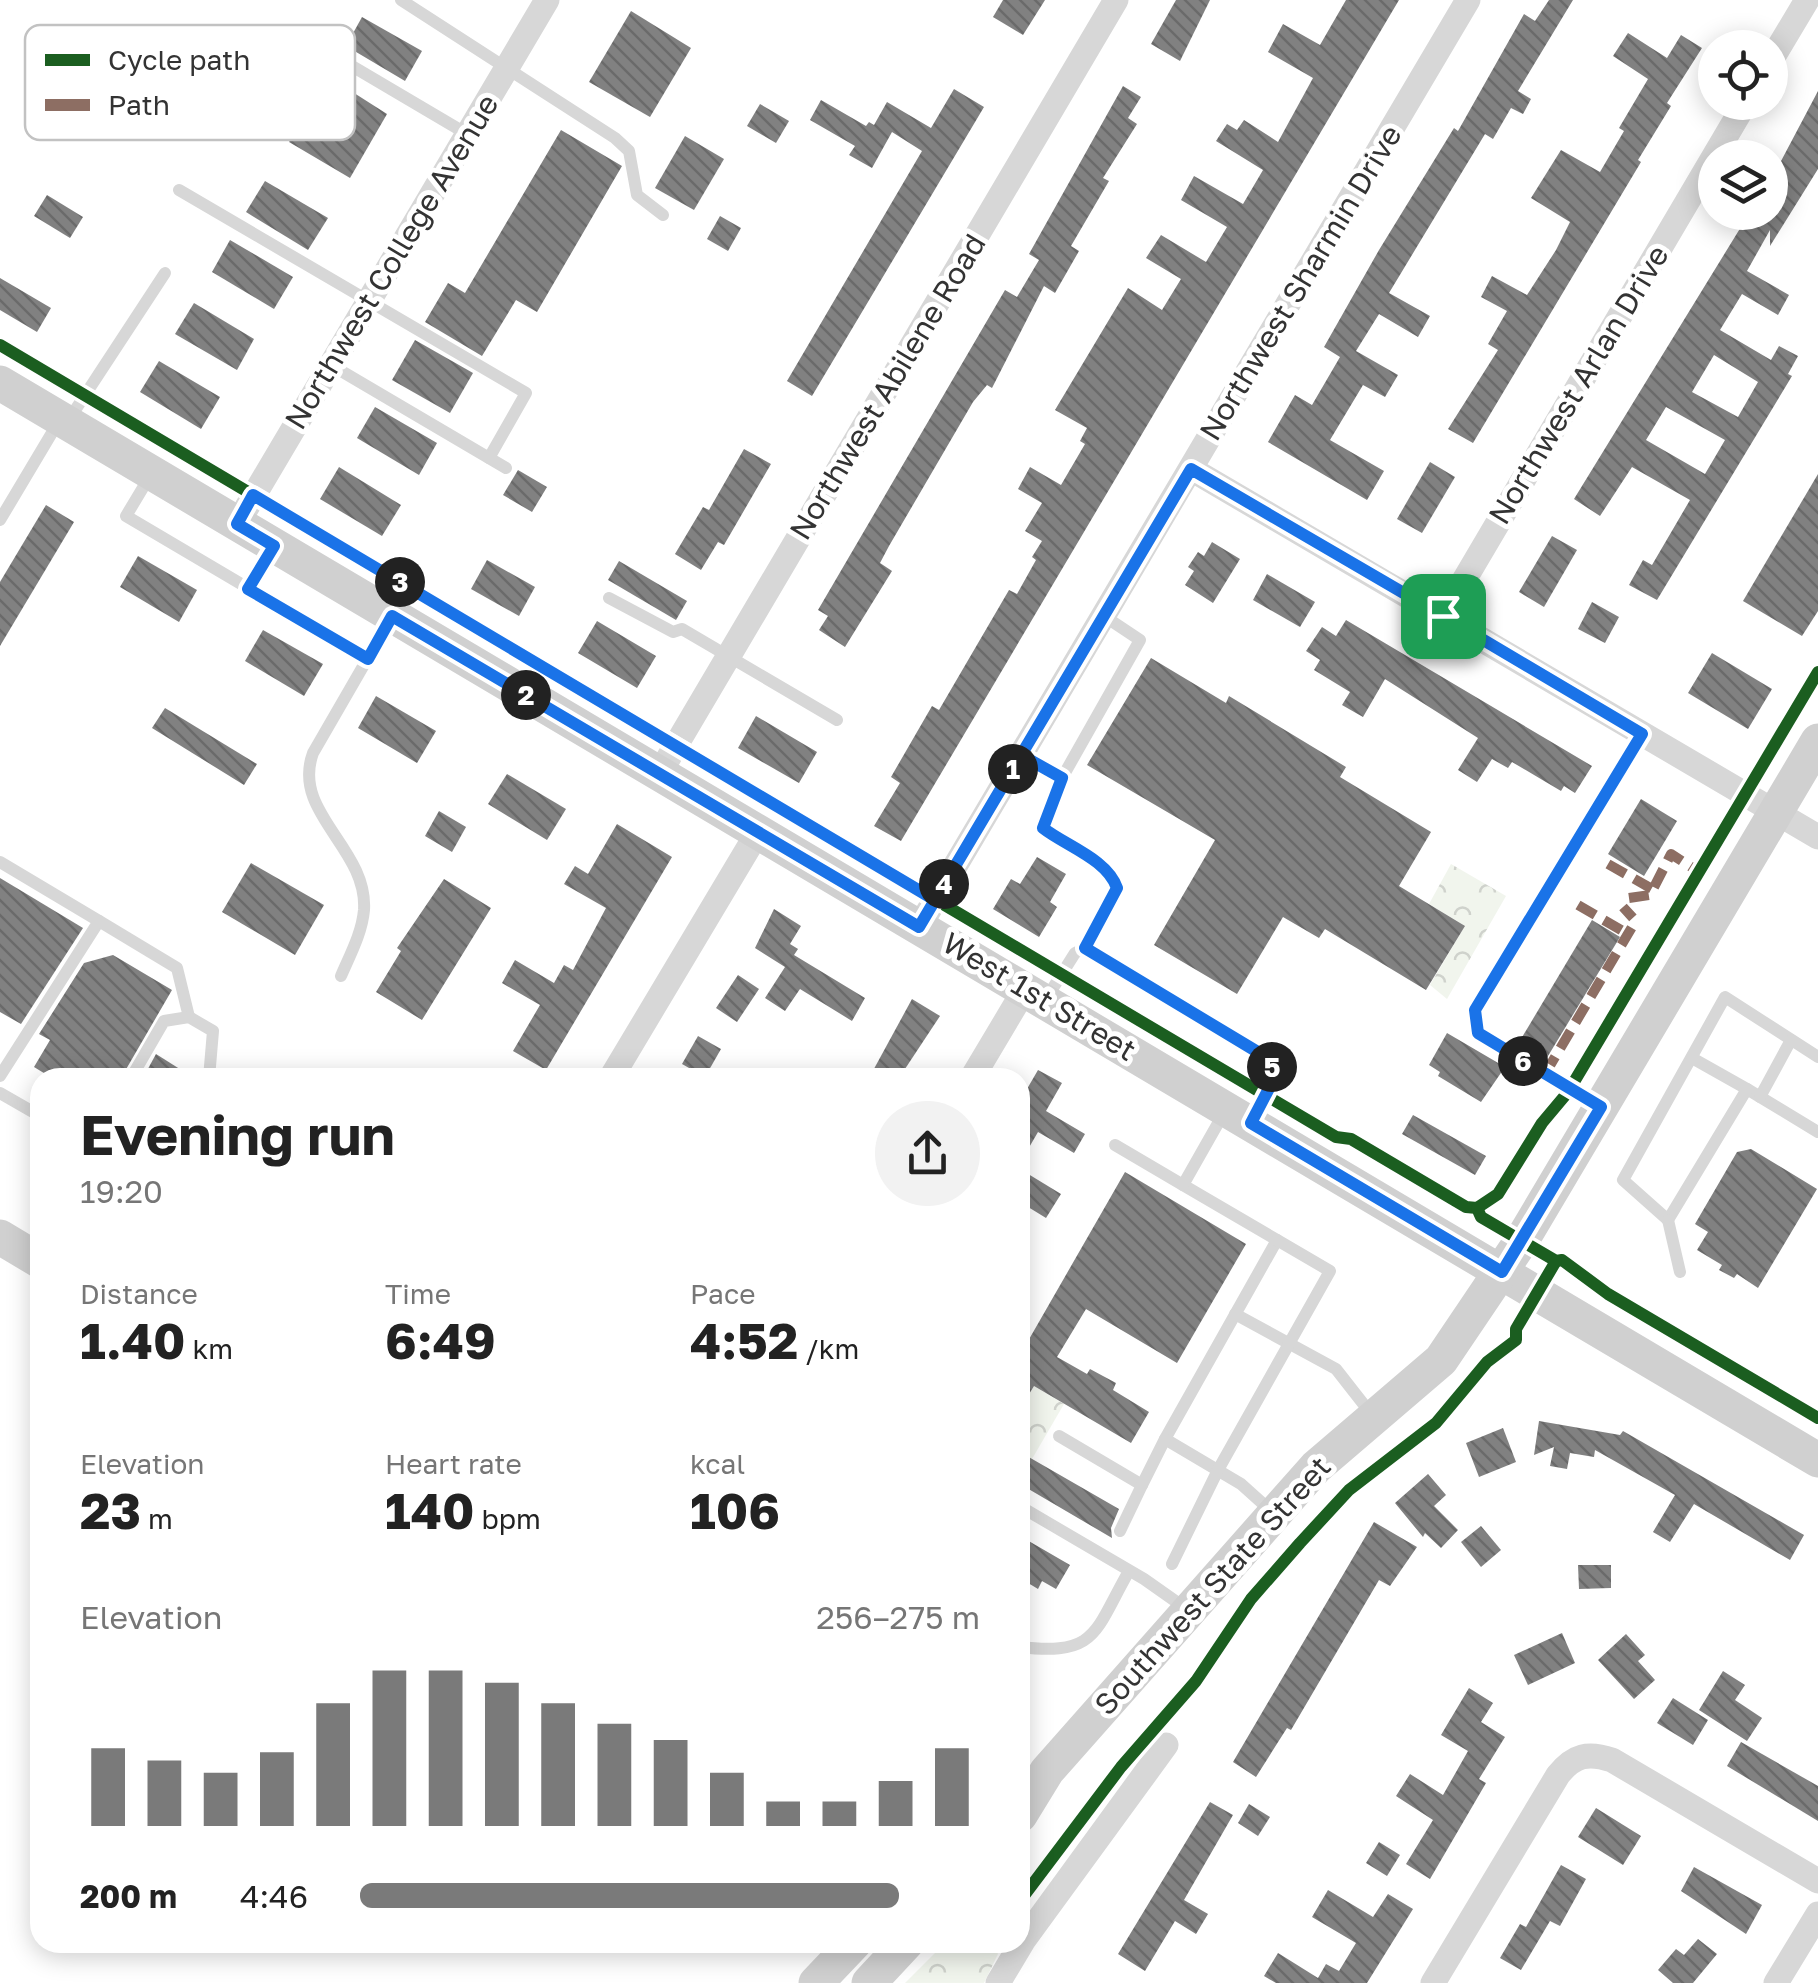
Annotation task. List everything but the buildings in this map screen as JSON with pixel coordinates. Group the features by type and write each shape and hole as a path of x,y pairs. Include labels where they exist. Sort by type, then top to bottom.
{"main road":[{"name":"West 1st Street","path":"0,383 1818,1460"},
{"name":"Southwest State Street","path":"1034,1777 1190,1612 1273,1513 1441,1360 1502,1272 1818,741"},
{"path":"0,1237 30,1255"},
{"path":"816,1983 845,1953"},
{"path":"869,1983 897,1953"}],"street":[{"name":"Northwest College Avenue","path":"237,524 547,0"},
{"name":"Northwest Abilene Road","path":"659,774 1116,0"},
{"name":"Northwest Sharmin Drive","path":"919,927 1468,0"},
{"path":"1788,32 1807,0"},
{"name":"Northwest Arlan Drive","path":"1443,616 1735,120"},
{"path":"1191,469 1818,837"},
{"path":"618,1068 758,832"},
{"path":"980,1068 1035,995"},
{"path":"1030,1929 1166,1745"},
{"path":"1433,1983 1558,1775 1578,1757 1589,1754 1612,1760 1818,1882"},
{"path":"1776,1983 1818,1914"},
{"path":"998,1983 1015,1953"}],"lane":[{"path":"401,0 630,150 638,195 663,215"},
{"path":"355,67 467,134"},
{"path":"179,190 526,394 489,458"},
{"path":"0,520 165,273"},
{"path":"330,365 506,468"},
{"path":"152,474 126,516 368,659"},
{"path":"248,589 274,546"},
{"path":"609,598 673,632 682,629 729,654 836,720"},
{"path":"341,976 364,909 362,886 350,856 311,799 306,777 314,753 392,616"},
{"path":"1035,995 1075,952 1085,948 1117,888 1113,877 1096,863 1043,828 1062,778 1140,640 1104,616"},
{"path":"1601,1107 1478,1033 1475,1010 1642,734"},
{"path":"1021,755 1062,778"},
{"path":"0,862 177,968 190,1017"},
{"path":"1,1075 99,921"},
{"path":"1085,948 1266,1057 1277,1073 1183,1184"},
{"path":"1680,1272 1668,1220 1623,1180 1725,998 1818,1057"},
{"path":"137,1068 164,1021 190,1017 213,1031 211,1068"},
{"path":"1668,1220 1791,1040"},
{"path":"1692,1058 1818,1132"},
{"path":"0,1093 30,1110"},
{"path":"1115,1145 1330,1271 1218,1470 1172,1564"},
{"path":"1120,1531 1165,1440 1277,1240"},
{"path":"1235,1314 1336,1370 1374,1417"},
{"path":"1060,1436 1142,1485"},
{"path":"1165,1440 1218,1470 1273,1513"},
{"path":"1030,1511 1129,1570 1190,1612"},
{"path":"1030,1648 1060,1652 1086,1643 1129,1570"}],"green space":[{"path":"1451,864 1506,896 1447,999 1430,985 1465,926 1429,904"},
{"path":"1034,1386 1064,1404 1032,1459 1030,1458 1030,1393"},
{"path":"935,1953 998,1954 984,1983 905,1983"}],"marked path":[{"path":"1629,898 1650,895 1671,854 1699,872"},
{"path":"1608,864 1654,890"},
{"path":"1578,905 1628,934"},
{"path":"1545,1074 1632,927 1633,918 1623,907"}],"cycle path":[{"path":"0,345 1336,1137 1351,1139 1466,1207 1477,1208 1481,1217 1556,1261 1562,1260 1608,1294 1818,1418"},
{"path":"1477,1208 1498,1194 1542,1123 1568,1092 1818,672"},
{"path":"1030,1888 1121,1767 1196,1681 1251,1599 1300,1543 1349,1490 1436,1423 1487,1362 1516,1340 1516,1329 1556,1261"}],"route":[{"path":"1443,616 1191,469 935,900 919,927 392,616 368,659 248,589 274,546 237,524 253,495 935,900 1021,755 1044,767 1062,778 1044,816 1043,828 1096,863 1113,877 1117,888 1085,948 1266,1057 1277,1073 1251,1123 1502,1272 1601,1107 1478,1033 1475,1010 1642,734 1443,616"}]}
